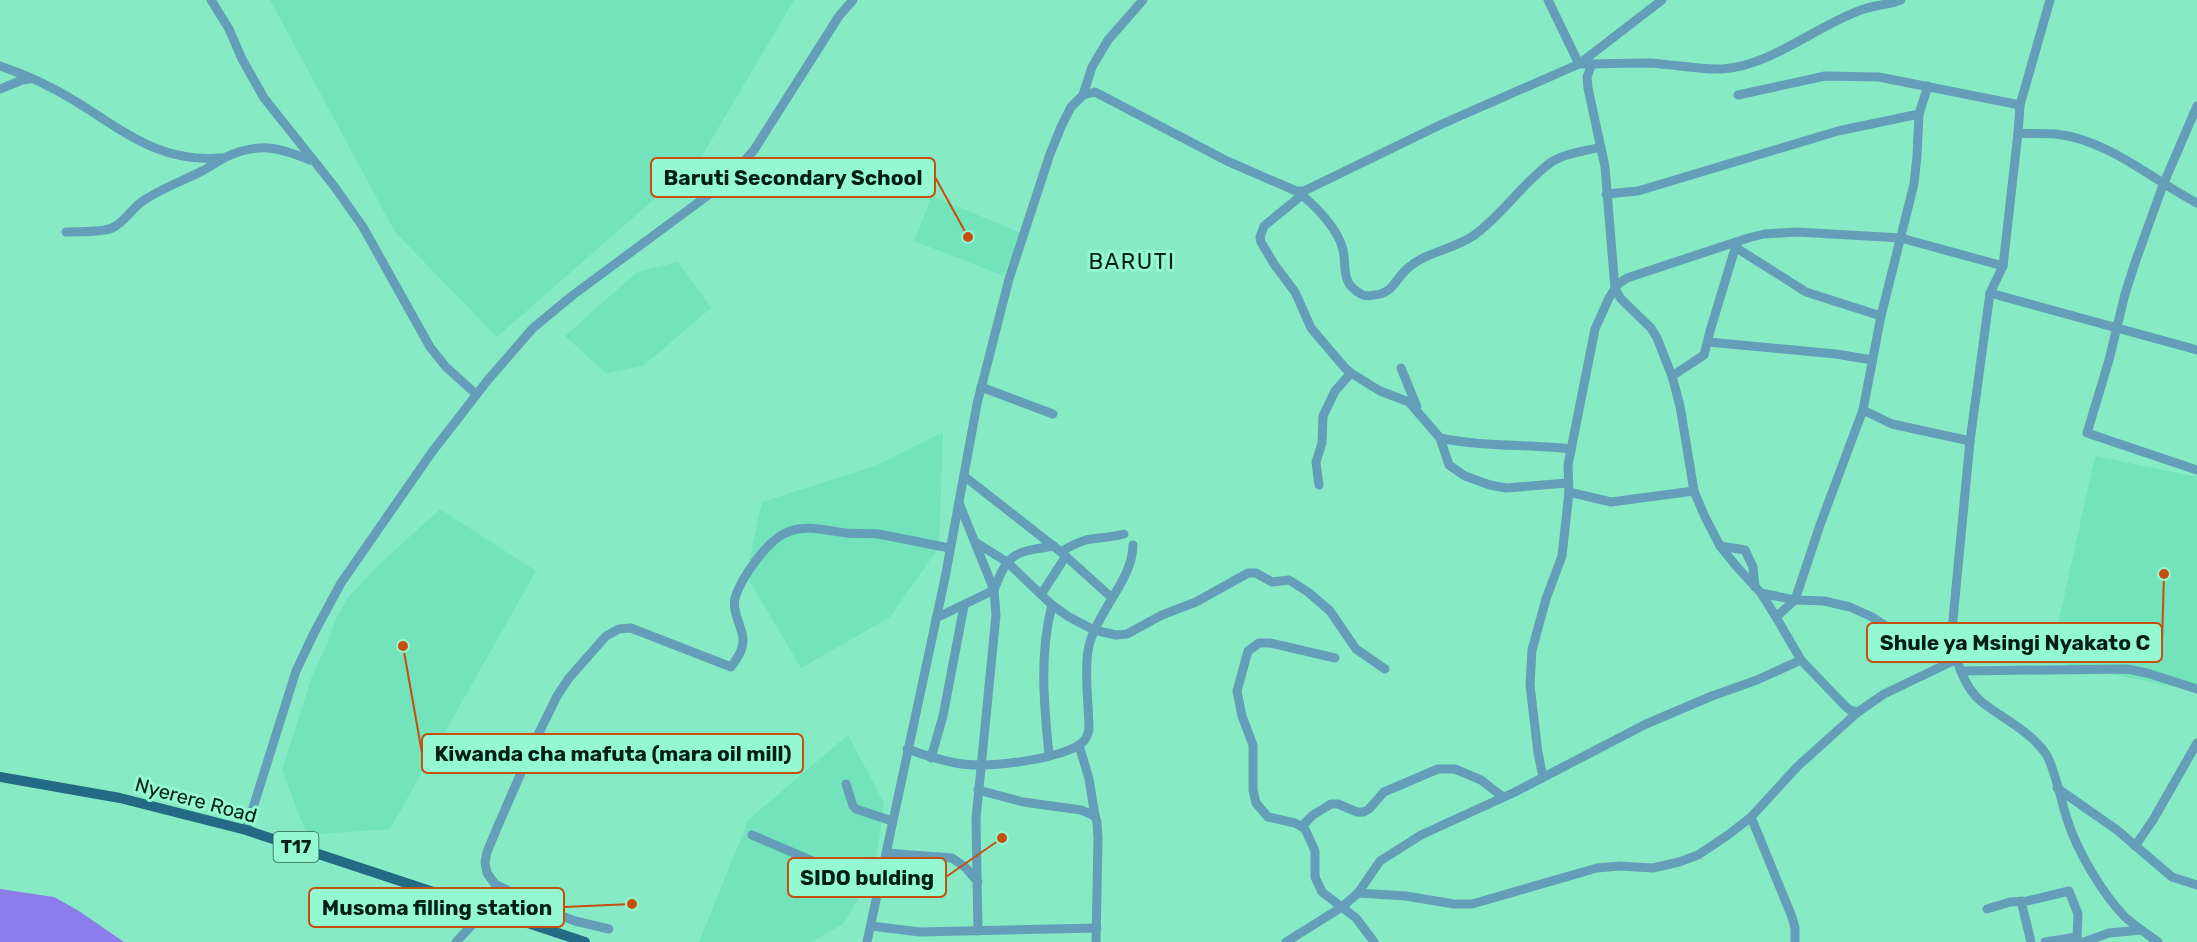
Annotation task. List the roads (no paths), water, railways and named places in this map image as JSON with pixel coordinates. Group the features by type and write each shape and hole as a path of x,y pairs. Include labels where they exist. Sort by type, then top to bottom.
{"main road":[{"name":"Nyerere Road","path":"0,777 120,798 246,830 585,942"}],"street":[{"path":"211,0 229,28 259,91 334,186 363,228 430,347 447,367 476,394"},
{"path":"246,830 296,671 326,609 356,560 432,452 476,394 533,328 573,295 726,183 754,150 839,16 853,0"},
{"path":"867,942 936,618 981,387 1009,279 1050,154 1071,107 1083,95 1092,67 1108,40 1143,0"},
{"path":"1548,0 1579,64"},
{"path":"1662,0 1579,64 1385,150 1311,190 1299,193 1264,226 1260,237 1274,264 1295,292 1311,328 1350,373 1380,391 1409,402 1440,438 1449,465 1465,476 1506,488 1568,488 1611,502 1694,491"},
{"path":"1579,64 1649,63 1722,69 1747,64 1801,42 1828,25 1862,9 1889,5 1901,0"},
{"path":"2050,0 2020,105 2003,266 1990,293 1970,441 1952,630 1953,643 1957,665 1973,694 1982,703 2035,740 2048,756 2071,831 2091,870 2125,916 2158,942"},
{"path":"1592,64 1587,76 1588,88 1605,167 1616,289 1621,299 1651,328 1672,376 1680,406 1694,491 1705,518 1720,546 1758,590 1801,660 1845,706 1851,711 1858,712"},
{"path":"0,66 39,81 141,143 162,151 197,159 224,158"},
{"path":"1738,95 1825,76 1879,76 2020,105"},
{"path":"0,89 22,80 39,81"},
{"path":"1776,617 1795,600 1820,525 1863,411 1881,316 1914,184 1919,114 1928,86"},
{"path":"1083,95 1095,92 1227,161 1299,193 1325,217 1341,244 1345,273 1351,285 1362,294 1379,295 1390,290 1408,268 1462,242 1483,228 1552,161 1601,147"},
{"path":"2197,106 2163,185 2125,294 2087,433 2197,470"},
{"path":"1606,194 1638,191 1838,131 1919,114"},
{"path":"2018,134 2057,135 2096,146 2129,162 2163,185 2197,203"},
{"path":"66,232 110,229 120,224 139,204 160,190 224,158 251,148 278,148 313,161"},
{"path":"1543,777 1530,685 1532,650 1546,600 1562,556 1571,449 1595,329 1604,307 1616,289 1627,278 1764,234 1797,232 1901,238 2003,266"},
{"path":"1736,244 1806,292 1881,316"},
{"path":"1672,376 1704,355 1736,244"},
{"path":"1990,293 2197,350"},
{"path":"1708,342 1836,354 1872,360"},
{"path":"1401,368 1418,411"},
{"path":"1320,485 1316,462 1322,443 1323,416 1335,391 1350,373"},
{"path":"981,387 1053,414"},
{"path":"1863,411 1892,424 1970,441"},
{"path":"1440,438 1472,444 1571,449"},
{"path":"964,476 1060,552 1111,597"},
{"path":"959,503 994,590 996,615 978,790 976,849 978,932"},
{"path":"609,929 562,916 495,884 487,873 485,862 544,720 569,678 596,646 606,636 619,629 631,628 731,667 743,642 736,616 735,599 752,566 776,537 800,528 816,528 849,534 876,534 950,548"},
{"path":"936,618 994,590 1001,571 1017,554 1060,552 1088,538 1124,534"},
{"path":"975,542 1007,562 1052,605 1069,617 1094,630 1116,635 1127,634 1162,615 1204,598 1248,573 1256,573 1272,582 1289,580 1329,611 1356,649 1385,669"},
{"path":"908,749 958,764 1001,765 1049,755 1079,745 1086,740 1089,730 1089,644 1111,597 1132,562 1133,545"},
{"path":"1720,546 1745,550 1753,567 1758,590"},
{"path":"1042,593 1060,552"},
{"path":"1758,590 1795,600 1824,601 1850,607 1872,617 1912,643 1957,665"},
{"path":"1049,755 1043,654 1052,605"},
{"path":"932,758 943,716 964,606"},
{"path":"1335,658 1270,643 1259,643 1248,651 1238,680 1237,696 1253,745 1253,790 1256,803 1268,817 1302,826 1315,851 1315,877 1318,885 1329,899 1356,918 1374,942"},
{"path":"1286,942 1342,907 1358,893 1387,855 1421,835 1503,797 1646,724 1801,660"},
{"path":"1358,893 1472,904 1597,868 1620,866 1653,868 1679,862 1711,847 1751,817 1798,766 1858,712 1884,694 1957,665 2127,669 2197,689"},
{"path":"2135,846 2193,759 2197,743"},
{"path":"1079,745 1089,779 1097,822 1096,942"},
{"path":"1302,826 1313,815 1331,804 1338,804 1357,812 1369,809 1384,792 1438,769 1461,771 1481,780 1503,797"},
{"path":"846,784 856,809 892,821"},
{"path":"2057,788 2117,830 2172,877 2197,885"},
{"path":"978,790 1023,802 1081,810 1095,816"},
{"path":"1751,817 1792,917 1795,942"},
{"path":"752,835 836,871 879,886"},
{"path":"886,852 952,858 965,867 978,882"},
{"path":"1988,909 2010,902 2070,891 2079,919 2080,940"},
{"path":"2021,901 2031,942"},
{"path":"456,942 486,910"},
{"path":"871,926 920,932 1097,928"},
{"path":"2045,942 2080,940 2109,933 2141,930"}],"place":[{"name":"Baruti Secondary School","path":"968,237"},
{"name":"Shule ya Msingi Nyakato C","path":"2164,574"},
{"name":"Kiwanda cha mafuta (mara oil mill)","path":"403,646"},
{"name":"SIDO bulding","path":"1002,838"},
{"name":"Musoma filling station","path":"632,904"}],"district":[{"name":"BARUTI","path":"1132,261"}]}
